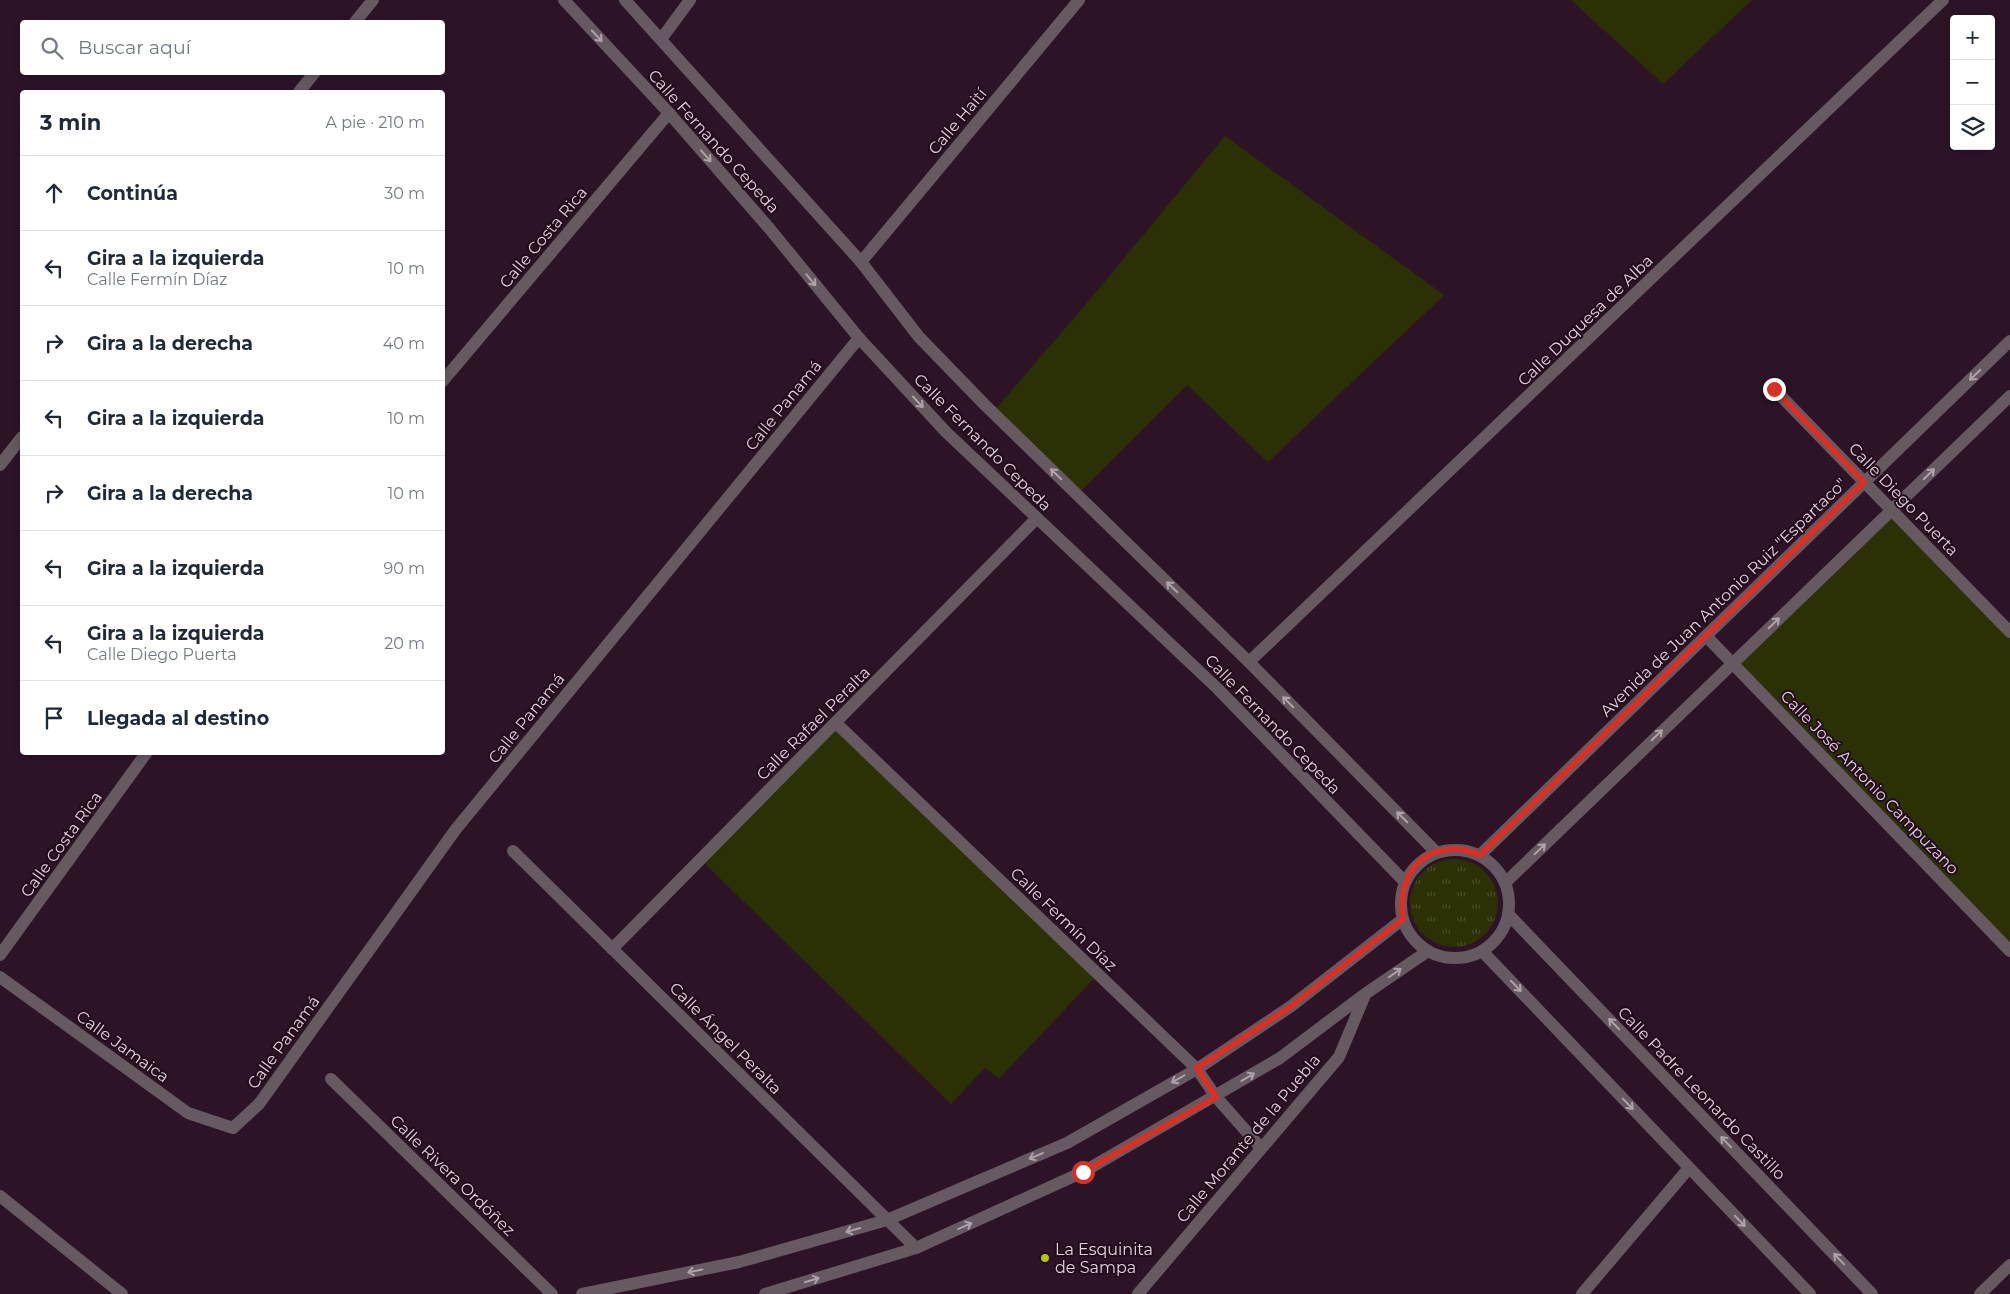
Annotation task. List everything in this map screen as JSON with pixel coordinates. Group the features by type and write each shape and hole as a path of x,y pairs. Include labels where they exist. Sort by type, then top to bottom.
{"street":[{"path":"357,20 373,0"},
{"name":"Calle Fernando Cepeda","path":"564,0 669,113 769,228 859,338 946,432 1036,519 1218,688 1405,882"},
{"name":"Calle Fernando Cepeda","path":"625,0 662,38 861,262 919,337 984,404 1250,662 1436,852"},
{"path":"662,38 690,0"},
{"name":"Calle Haití","path":"861,262 1079,0"},
{"name":"Calle Duquesa de Alba","path":"1250,662 1944,0"},
{"path":"301,90 313,75"},
{"name":"Calle Costa Rica","path":"445,378 669,113"},
{"name":"Calle Panamá","path":"233,1128 259,1104 456,829 859,338"},
{"name":"Avenida de Juan Antonio Ruiz \"Espartaco\"","path":"1480,855 2010,342"},
{"name":"Calle Diego Puerta","path":"1774,389 2010,632"},
{"path":"1505,883 1732,662 2010,396"},
{"path":"0,465 20,440"},
{"name":"Calle Rafael Peralta","path":"612,949 1036,519"},
{"name":"Calle José Antonio Campuzano","path":"1706,636 2010,951"},
{"name":"Calle Fermín Díaz","path":"836,723 1197,1068 1216,1097 1260,1148"},
{"name":"Calle Costa Rica","path":"0,955 145,755"},
{"path":"1458,849 1480,855 1495,867 1505,883 1509,898 1508,914 1499,936 1482,951 1464,957 1445,957 1428,951 1412,937 1403,919 1401,900 1405,882 1417,864 1436,852 1458,849"},
{"name":"Calle Ángel Peralta","path":"513,851 916,1248"},
{"name":"Calle Padre Leonardo Castillo","path":"1508,914 1872,1294"},
{"path":"582,1294 739,1262 887,1220 1067,1143 1197,1068 1290,1007 1403,919"},
{"path":"765,1294 916,1248 1083,1172 1216,1097 1280,1058 1428,951"},
{"path":"1482,951 1810,1294"},
{"name":"Calle Jamaica","path":"0,977 188,1113 233,1128"},
{"name":"Calle Morante de la Puebla","path":"1138,1294 1339,1057 1366,994"},
{"name":"Calle Rivera Ordóñez","path":"331,1079 552,1294"},
{"path":"1582,1294 1689,1168"},
{"path":"0,1196 122,1294"},
{"path":"1980,1294 2010,1265"}],"green space":[{"path":"1571,0 1752,0 1663,84"},
{"path":"1225,136 1444,295 1268,462 1187,385 1077,495 993,412 1092,297"},
{"path":"1891,510 2010,632 2010,951 1732,662"},
{"path":"836,723 1098,974 999,1079 985,1068 951,1104 701,860"},
{"path":"1454,859 1471,862 1479,866 1491,878 1495,886 1498,903 1495,920 1491,928 1479,940 1471,944 1454,947 1437,944 1429,940 1417,928 1413,920 1410,903 1413,886 1417,878 1429,866 1437,862"}],"place":[{"name":"La Esquinita de Sampa","path":"1045,1258"}],"route":[{"path":"1083,1172 1216,1097 1197,1068 1290,1007 1403,919 1401,900 1405,882 1417,864 1436,852 1458,849 1480,855 1864,482 1774,389"}]}
